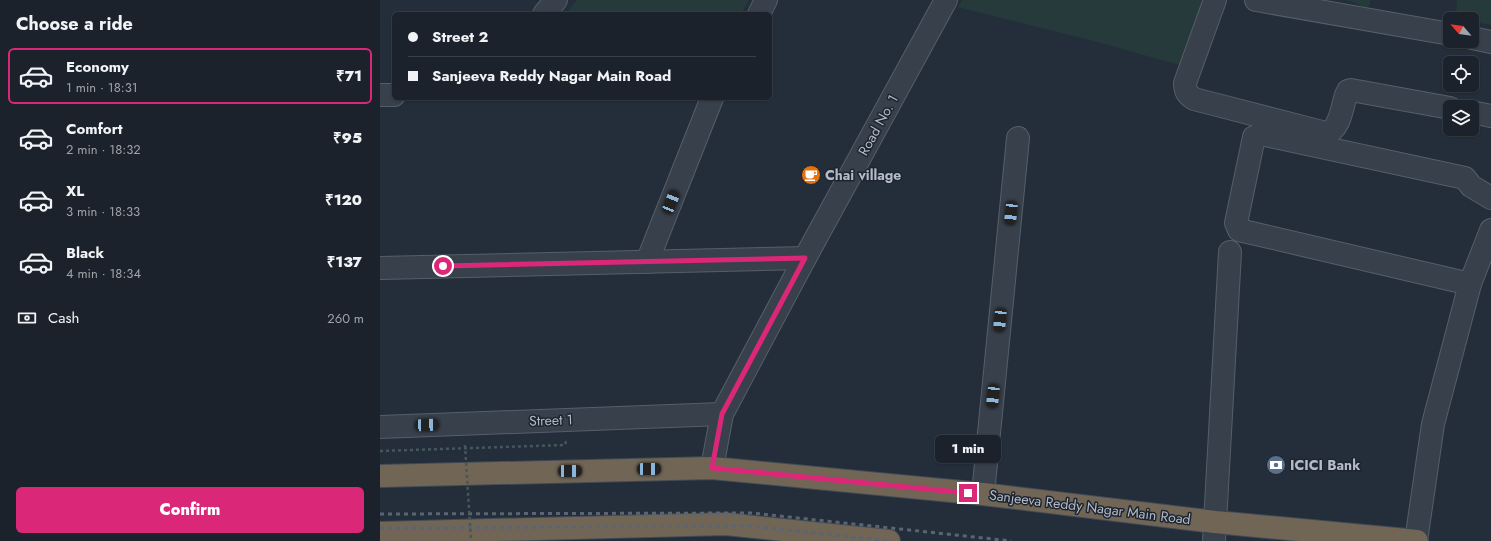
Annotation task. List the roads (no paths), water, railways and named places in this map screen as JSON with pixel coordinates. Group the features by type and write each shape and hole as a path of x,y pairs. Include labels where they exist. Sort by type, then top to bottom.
{"highway":[{"name":"Sanjeeva Reddy Nagar Main Road","path":"380,476 712,468 983,494 1215,531 1416,541"},
{"path":"380,533 726,524 889,541"}],"street":[{"path":"546,12 556,0"},
{"path":"760,12 766,0"},
{"name":"Road No. 1","path":"712,468 722,414 805,258 946,0"},
{"path":"1214,0 1185,83 1187,95 1326,133 1333,130 1336,126 1346,95 1348,91 1351,90 1443,107"},
{"path":"1256,0 1443,33"},
{"path":"1479,39 1491,42"},
{"path":"380,95 392,95"},
{"path":"647,262 711,100"},
{"path":"1479,113 1491,116"},
{"path":"1470,284 1239,230 1236,223 1254,137 1261,134 1465,178 1471,186 1491,198"},
{"path":"983,494 1018,138"},
{"path":"1416,541 1433,424 1470,284 1491,230"},
{"path":"1215,531 1230,252"},
{"path":"380,268 805,258"},
{"name":"Street 1","path":"380,427 722,414"}],"railway":[{"path":"380,514 752,513 1011,541"},
{"path":"380,528 751,526 890,541"}],"place":[{"name":"Chai village","path":"811,175"},
{"name":"ICICI Bank","path":"1276,465"}]}
